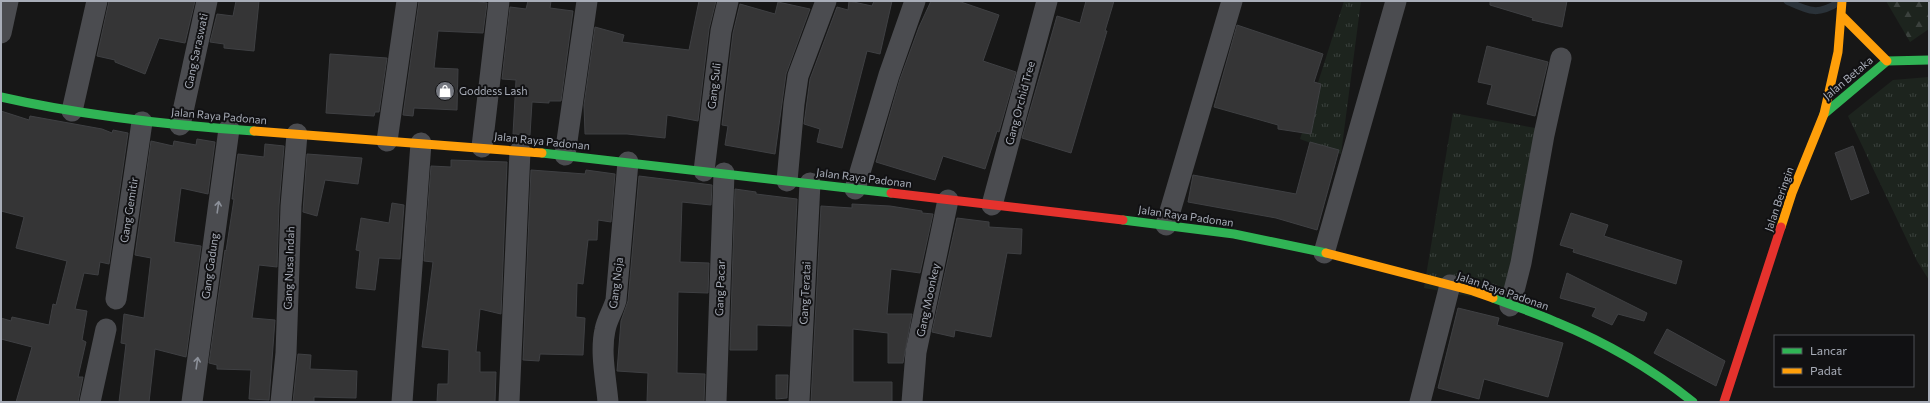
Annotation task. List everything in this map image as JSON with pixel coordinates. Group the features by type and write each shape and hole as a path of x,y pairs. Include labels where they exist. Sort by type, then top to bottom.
{"main road":[{"name":"Jalan Beringin","path":"1724,402 1792,194 1824,114 1838,52 1842,1"},
{"name":"Jalan Betaka","path":"1841,15 1887,62"},
{"name":"Jalan Betaka","path":"1824,114 1887,62 1929,60"},
{"name":"Jalan Raya Padonan","path":"1,97 142,122 482,147 565,155 992,204 1234,234 1408,272 1473,291 1582,332 1668,383 1693,402"}],"street":[{"path":"1,33 8,1"},
{"path":"72,110 97,1"},
{"name":"Gang Saraswati","path":"180,125 207,1"},
{"path":"387,141 407,1"},
{"path":"482,147 499,1"},
{"path":"565,155 587,1"},
{"name":"Gang Suli","path":"704,171 722,31 728,1"},
{"path":"787,181 798,76 826,1"},
{"path":"855,189 889,75 915,1"},
{"name":"Gang Orchid Tree","path":"992,204 1047,1"},
{"path":"1166,225 1232,1"},
{"path":"1324,253 1396,1"},
{"path":"1510,306 1521,263 1544,135 1561,58"},
{"name":"Gang Gemitir","path":"116,298 142,122"},
{"name":"Gang Gadung","path":"192,402 229,129"},
{"name":"Gang Nusa Indah","path":"282,402 286,353 291,206 297,134"},
{"path":"402,402 421,143"},
{"path":"509,402 520,151"},
{"name":"Gang Noja","path":"608,402 604,341 605,329 616,300 628,162"},
{"name":"Gang Pacar","path":"716,402 724,173"},
{"name":"Gang Teratai","path":"799,402 810,183"},
{"name":"Gang Moonkey","path":"912,402 916,352 948,200"},
{"path":"1420,402 1450,285"},
{"path":"90,402 106,329"}],"green space":[{"path":"1344,1 1361,1 1341,154 1300,139"},
{"path":"1886,1 1929,1 1929,29 1910,42"},
{"path":"1929,77 1929,280 1917,261 1848,116 1893,80"},
{"path":"1453,113 1541,129 1508,303 1424,288"}],"building":[{"path":"109,1 195,1 185,43 159,38 145,74 115,62 115,60 97,56"},
{"path":"236,1 259,1 254,51 224,48 224,44 210,42 217,14 233,16"},
{"path":"419,1 474,1 487,3 483,33 438,31 434,68 458,69 457,110 414,108 413,116 403,115"},
{"path":"528,1 551,1 550,8 573,11 561,101 549,101 549,103 532,102 530,135 513,134 516,80 502,79 510,7 526,9"},
{"path":"699,1 716,1 709,29 698,121 667,115 665,138 627,134 585,134 584,105 595,27 624,35 622,42 689,50"},
{"path":"849,1 872,6 874,1 892,1 880,54 867,51 842,148 817,142 820,129 804,124 810,79 837,7 848,10"},
{"path":"931,1 958,1 999,15 983,61 1016,72 999,132 997,131 985,169 943,156 935,180 876,162 900,79 919,27"},
{"path":"1086,1 1114,1 1105,31 1107,31 1071,153 1022,138 1057,16 1080,23"},
{"path":"1490,1 1567,1 1562,27 1532,20 1533,18 1490,5"},
{"path":"778,2 810,9 786,74 775,154 725,145 728,126 722,125 733,33 740,4 775,14"},
{"path":"1237,25 1323,54 1314,82 1321,84 1311,134 1278,129 1278,125 1214,107"},
{"path":"1487,46 1548,62 1535,116 1487,104 1492,85 1478,82"},
{"path":"330,54 387,58 379,112 375,112 374,116 326,113"},
{"path":"1,111 29,120 30,116 102,129 112,133 113,130 128,133 109,264 100,262 98,275 84,273 75,309 87,311 82,340 86,342 78,377 83,377 78,402 16,402 32,347 1,339 1,318 11,321 12,317 49,325 53,304 56,305 67,261 16,248 24,217 1,211"},
{"path":"197,139 215,142 208,194 181,188 174,242 201,246 186,357 155,349 149,402 119,402 126,344 121,343 124,314 144,318 151,258 135,255 151,141 173,146 174,141 196,145"},
{"path":"1310,142 1339,150 1317,230 1276,218 1188,202 1193,175 1296,194"},
{"path":"265,144 284,146 279,205 277,267 259,265 252,318 275,320 269,400 249,399 251,370 217,369 217,365 209,363 225,250 226,251 234,199 232,199 238,154 264,157"},
{"path":"1853,146 1869,193 1851,200 1835,153"},
{"path":"307,154 362,158 358,184 325,180 317,216 303,212"},
{"path":"451,160 507,162 501,314 480,309 476,352 480,352 480,372 496,372 495,402 437,402 438,384 448,384 449,350 422,347 433,262 424,261 431,166 451,167"},
{"path":"531,170 585,174 586,170 615,174 611,222 598,220 597,240 588,240 583,284 577,283 576,317 585,318 583,355 540,354 539,361 523,360"},
{"path":"639,176 712,185 711,205 682,202 680,262 709,263 708,293 678,292 677,373 705,374 704,402 647,402 648,373 617,371 621,321 628,301"},
{"path":"735,189 756,192 756,194 797,199 791,326 757,325 757,350 730,350"},
{"path":"392,203 404,205 400,259 379,258 375,290 356,288 360,251 356,250 361,218 389,223"},
{"path":"852,204 890,206 933,214 920,273 891,269 887,314 912,314 903,363 888,363 888,333 853,329 853,382 892,382 892,402 811,402 821,206 852,208"},
{"path":"1571,213 1608,225 1604,236 1682,261 1676,284 1573,252 1574,249 1560,245"},
{"path":"957,218 989,222 989,227 1022,229 1021,254 1007,253 991,337 955,330 954,337 932,332"},
{"path":"1567,273 1647,313 1644,321 1618,314 1612,325 1592,316 1596,308 1560,298"},
{"path":"1458,308 1499,318 1497,325 1563,343 1548,397 1484,379 1479,399 1438,388"},
{"path":"1667,329 1725,361 1716,386 1654,353"},
{"path":"298,354 311,355 310,369 357,371 356,398 314,397 314,402 293,402"},
{"path":"776,375 788,375 787,398 776,399"}],"waterway":[{"path":"1787,1 1813,10 1825,9 1839,2"}],"traffic: fast":[{"path":"1824,114 1887,61 1929,60"},
{"path":"1,97 95,115 190,126 254,131"},
{"path":"542,153 891,193"},
{"path":"1123,220 1234,234 1326,253"},
{"path":"1493,298 1548,319 1610,347 1645,367 1693,402"}],"traffic: slow":[{"path":"1781,227 1792,193 1824,114 1838,52 1842,1"},
{"path":"1841,15 1887,61"},
{"path":"254,131 542,153"},
{"path":"1326,253 1473,291 1493,298"}],"traffic: jam":[{"path":"891,193 1123,220"},
{"path":"1724,402 1781,227"}],"place":[{"name":"Goddess Lash","path":"445,91"}]}
